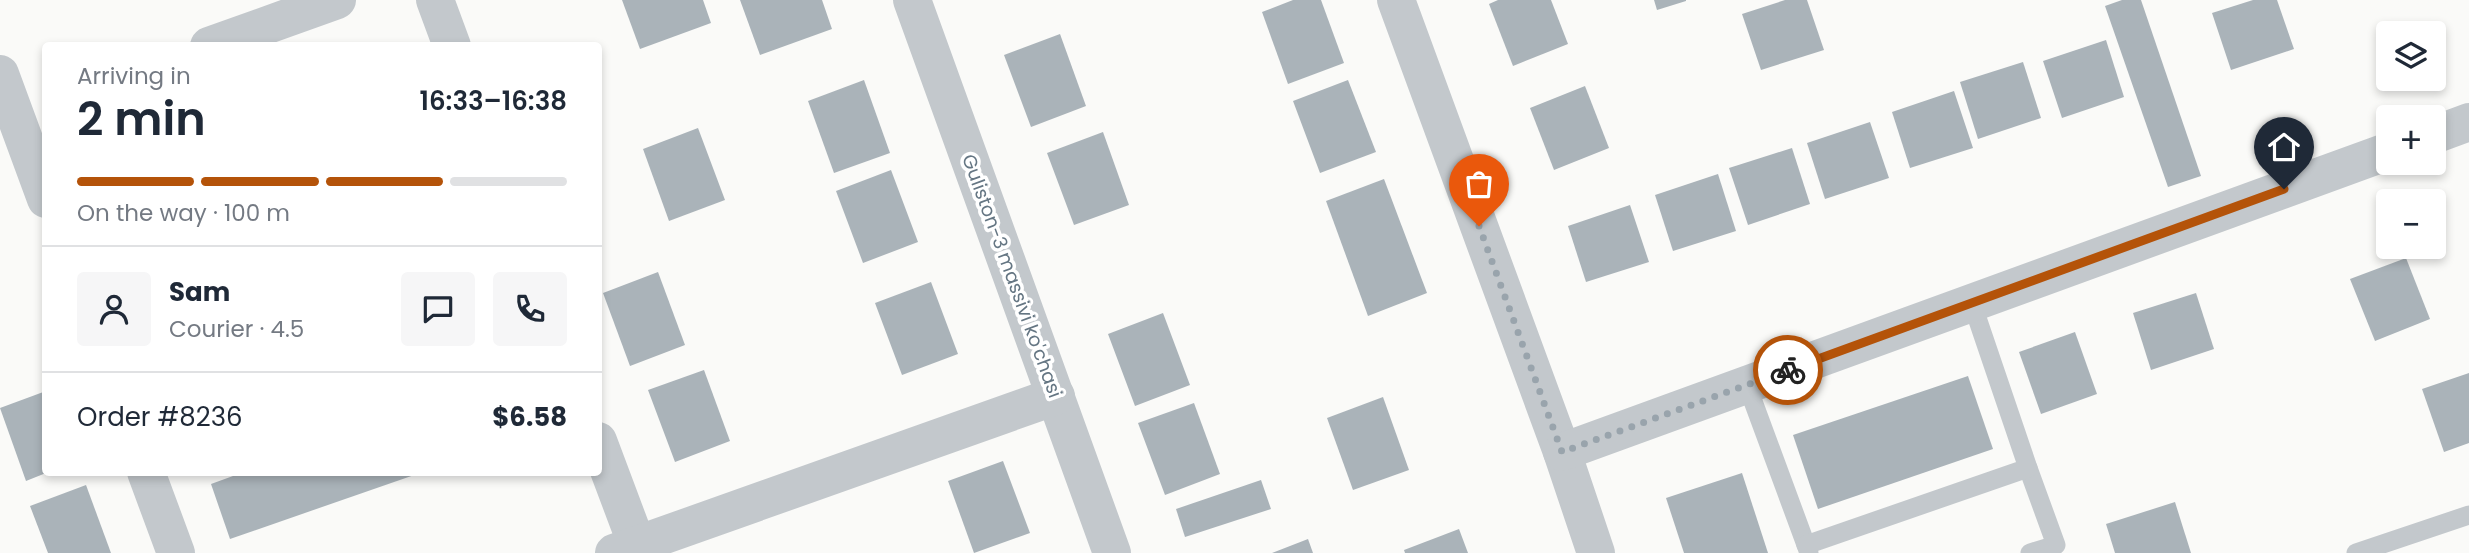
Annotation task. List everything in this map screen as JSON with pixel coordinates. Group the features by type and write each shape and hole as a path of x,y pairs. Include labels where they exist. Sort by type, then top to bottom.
{"street":[{"path":"220,42 337,0"},
{"path":"435,0 451,42"},
{"name":"Guliston-3 massivi ko'chasi","path":"912,0 1112,553"},
{"path":"1396,0 1562,452 1596,553"},
{"path":"0,74 20,113 42,186"},
{"path":"2446,131 2469,122"},
{"path":"1562,452 2376,156"},
{"path":"602,455 630,550 1056,396"},
{"path":"147,476 176,553"}],"lane":[{"path":"1972,303 2057,549 2030,553"},
{"path":"1747,385 1807,549 2028,468"},
{"path":"2356,553 2469,515"}],"building":[{"path":"622,0 703,0 711,23 640,49"},
{"path":"740,0 822,0 832,29 760,55"},
{"path":"1293,0 1321,0 1344,63 1288,84 1262,12"},
{"path":"1498,0 1551,0 1568,44 1513,66 1489,4"},
{"path":"1654,0 1686,0 1686,1 1657,10"},
{"path":"1785,0 1807,0 1824,50 1761,70 1742,14"},
{"path":"2122,0 2141,0 2201,176 2168,187 2105,6"},
{"path":"2253,0 2277,0 2294,49 2231,70 2212,13"},
{"path":"1060,34 1086,106 1031,127 1004,55"},
{"path":"2106,40 2124,97 2062,118 2043,61"},
{"path":"2023,62 2041,118 1978,139 1960,82"},
{"path":"864,80 890,153 834,173 808,101"},
{"path":"1348,80 1376,152 1320,173 1293,101"},
{"path":"1585,86 1609,148 1554,170 1530,108"},
{"path":"1954,91 1973,148 1910,168 1892,112"},
{"path":"1870,122 1889,178 1825,199 1807,143"},
{"path":"698,128 725,200 669,221 643,149"},
{"path":"1103,132 1129,205 1074,225 1047,153"},
{"path":"1792,148 1810,204 1748,225 1729,168"},
{"path":"891,170 918,242 863,263 836,191"},
{"path":"1718,174 1736,231 1673,251 1655,195"},
{"path":"1384,179 1427,293 1368,316 1326,201"},
{"path":"1630,205 1649,262 1586,282 1568,226"},
{"path":"2406,259 2430,319 2375,341 2350,279"},
{"path":"658,272 685,345 630,366 603,293"},
{"path":"931,282 958,354 902,375 875,303"},
{"path":"2196,293 2214,349 2151,370 2133,313"},
{"path":"1163,313 1190,385 1135,406 1108,334"},
{"path":"2075,332 2097,394 2041,414 2019,352"},
{"path":"704,370 730,441 675,462 648,390"},
{"path":"2469,373 2469,443 2444,452 2422,389"},
{"path":"1968,376 1993,449 1818,509 1793,435"},
{"path":"42,392 42,475 26,481 0,408"},
{"path":"1383,397 1409,470 1353,490 1327,418"},
{"path":"1194,403 1220,474 1165,495 1138,423"},
{"path":"1003,461 1030,533 974,553 948,481"},
{"path":"1742,473 1768,553 1684,553 1666,498"},
{"path":"233,476 411,476 230,539 211,484"},
{"path":"1261,480 1271,509 1185,537 1176,509"},
{"path":"86,485 111,553 48,553 30,506"},
{"path":"2175,502 2191,553 2115,553 2106,524"},
{"path":"1459,529 1468,553 1405,553 1404,550"},
{"path":"1308,539 1313,553 1272,553"}],"way so far":[{"path":"1479,226 1562,452 1788,370"}],"route":[{"path":"1788,370 2284,189"}]}
